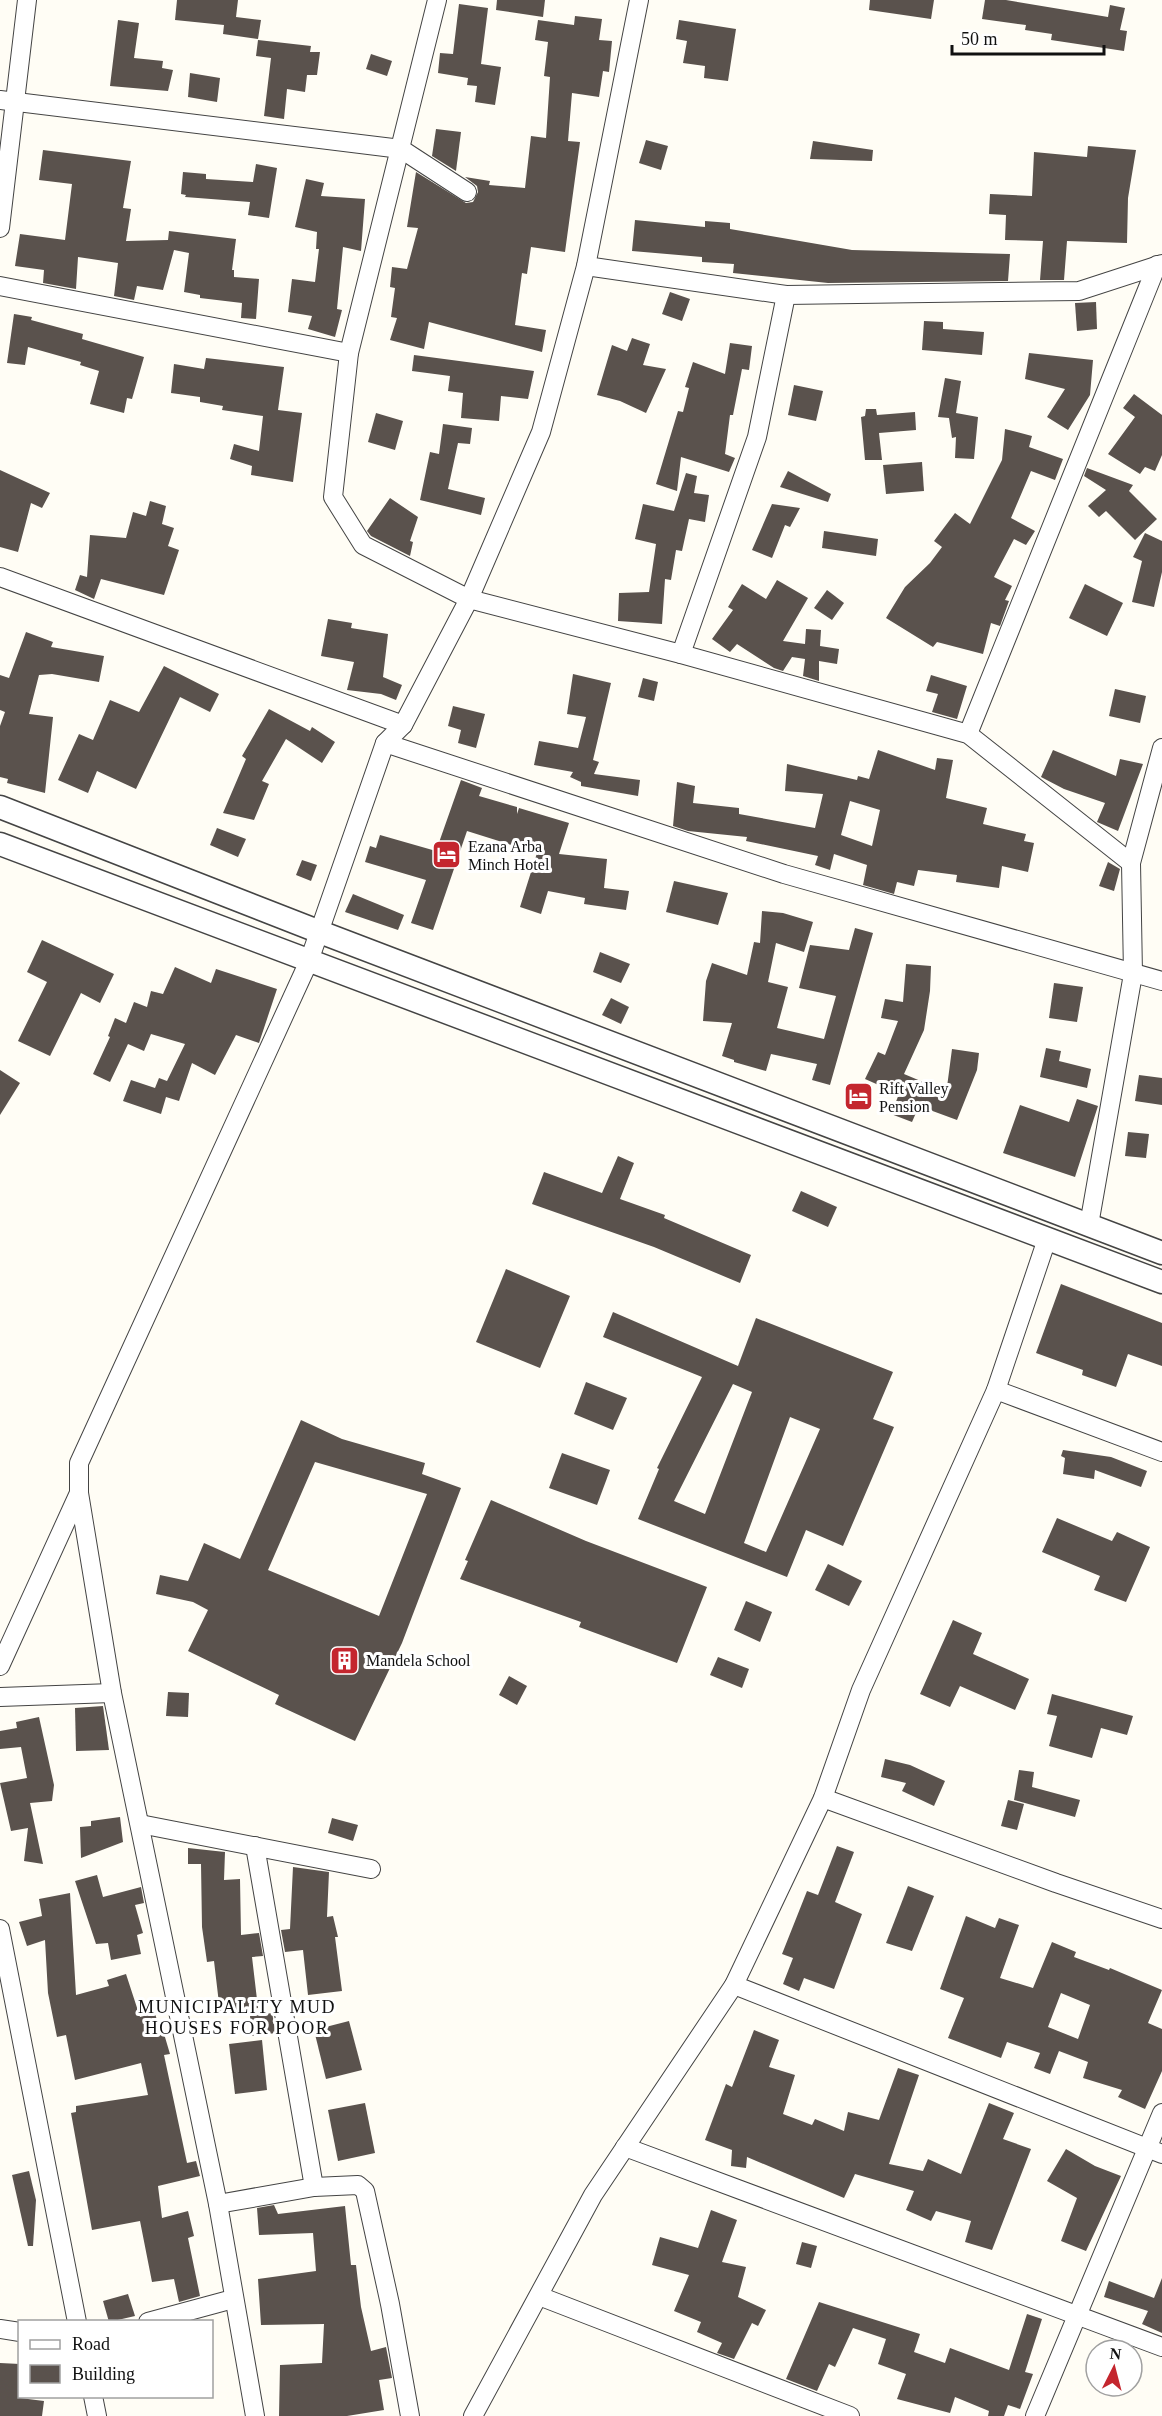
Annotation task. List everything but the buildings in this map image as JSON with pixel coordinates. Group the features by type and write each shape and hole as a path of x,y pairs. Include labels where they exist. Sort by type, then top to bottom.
{"street":[{"path":"0,228 8,101 27,0"},
{"path":"437,0 349,353 333,497 363,545 469,599 681,654 968,734 1131,863"},
{"path":"255,2416 218,2204 112,1693 79,1493 79,1463 309,961 385,743 403,725 469,599 541,432 586,266 639,0"},
{"path":"8,101 401,149 467,192"},
{"path":"586,266 786,295 1079,291 1160,264"},
{"path":"968,734 1160,264"},
{"path":"0,286 349,353"},
{"path":"681,654 757,437 786,295"},
{"path":"0,577 403,725"},
{"path":"385,743 784,874 1162,981"},
{"path":"1089,1225 1132,974 1131,863 1162,748"},
{"path":"0,807 320,932 1162,1253"},
{"path":"0,844 1162,1282"},
{"path":"473,2416 593,2195 734,1985 823,1798 861,1690 996,1390 1047,1239"},
{"path":"996,1390 1162,1452"},
{"path":"0,1666 79,1493"},
{"path":"0,1697 112,1693"},
{"path":"823,1798 1056,1883 1162,1918"},
{"path":"140,1824 371,1869"},
{"path":"255,1846 314,2187"},
{"path":"0,1929 5,1985 77,2320"},
{"path":"734,1985 1154,2151"},
{"path":"1035,2416 1077,2313 1154,2151 1162,2113"},
{"path":"625,2147 1077,2313 1162,2347"},
{"path":"218,2204 314,2187 358,2185 365,2191 410,2416"},
{"path":"539,2296 850,2416"},
{"path":"155,2320 233,2299"},
{"path":"0,2329 18,2332"},
{"path":"93,2398 97,2416"}],"place":[{"name":"Ezana Arba Minch Hotel","path":"447,855"},
{"name":"Rift Valley Pension","path":"858,1097"},
{"name":"Mandela School","path":"345,1660"}],"district":[{"name":"MUNICIPALITY MUD HOUSES FOR POOR","path":"237,2017"}]}
